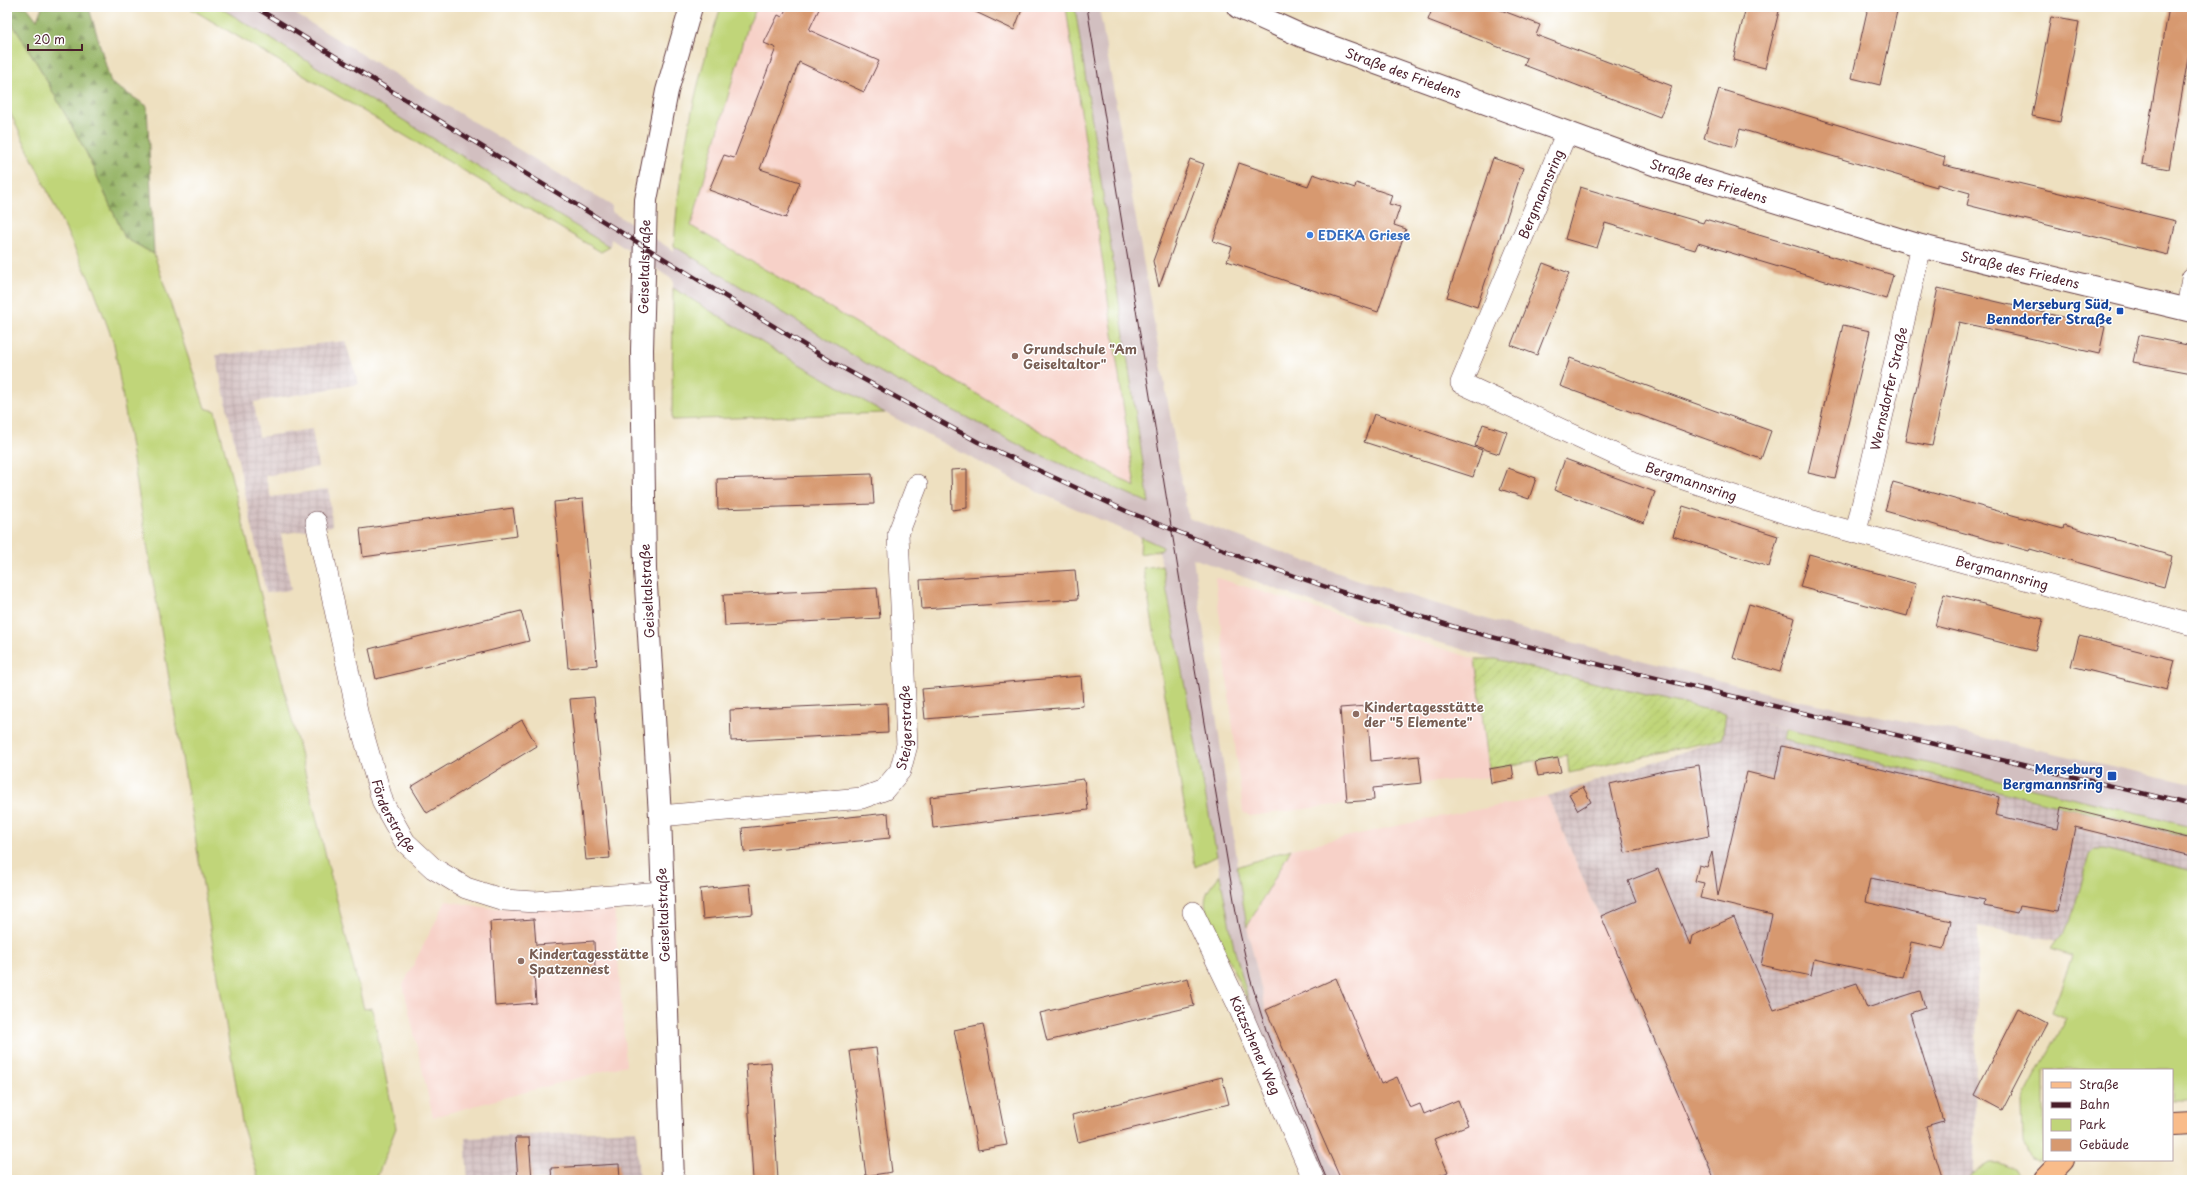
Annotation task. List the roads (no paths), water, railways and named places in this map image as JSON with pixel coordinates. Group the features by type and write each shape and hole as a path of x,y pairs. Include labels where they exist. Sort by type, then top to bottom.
{"main road":[{"path":"2173,1124 2192,1123"},
{"path":"2045,1179 2062,1161"}],"street":[{"name":"Geiseltalstraße","path":"673,1180 660,816 645,569 642,350 646,208 667,91 691,7"},
{"name":"Straße des Friedens","path":"1238,7 1302,36 1566,134 1656,165 1921,246 2189,311"},
{"name":"Bergmannsring","path":"1566,134 1461,383 1627,460 1788,514 2192,625"},
{"name":"Wernsdorfer Straße","path":"1856,532 1921,246"},
{"path":"2189,311 2192,278"},
{"name":"Steigerstraße","path":"660,816 862,798 884,790 900,771 907,745 898,534 917,485"},
{"name":"Förderstraße","path":"316,522 358,716 383,803 405,842 433,868 466,888 504,900 535,902 662,892"},
{"name":"Kötzschener Weg","path":"1193,912 1236,1001 1314,1180"}],"tram line":[{"path":"1087,7 1177,563 1238,924 1250,978 1267,1033 1327,1180"}],"railway":[{"path":"255,7 832,362 978,442 1126,511 1246,559 1329,588 1461,629 1605,666 2192,805"}],"place":[{"name":"EDEKA Griese","path":"1310,235"},
{"name":"Merseburg Süd, Benndorfer Straße","path":"2120,311"},
{"name":"Grundschule \"Am Geiseltaltor\"","path":"1015,356"},
{"name":"Kindertagesstätte der \"5 Elemente\"","path":"1356,714"},
{"name":"Merseburg Bergmannsring","path":"2112,776"},
{"name":"Kindertagesstätte Spatzennest","path":"521,961"}]}
